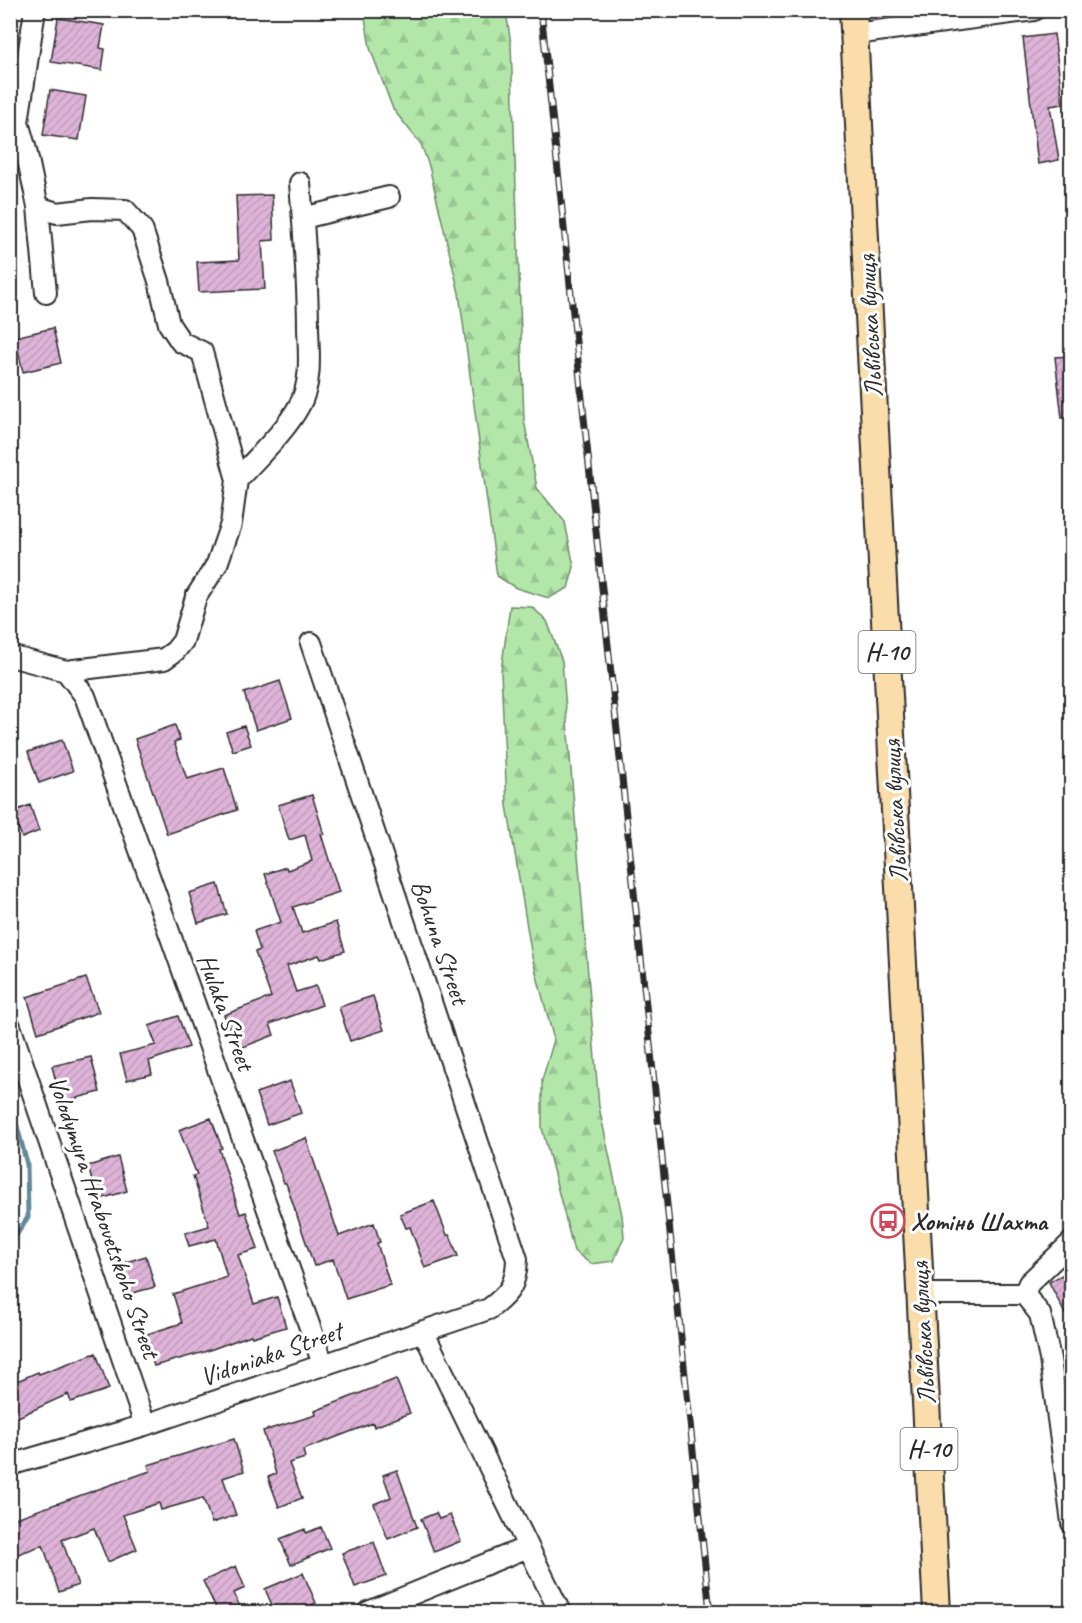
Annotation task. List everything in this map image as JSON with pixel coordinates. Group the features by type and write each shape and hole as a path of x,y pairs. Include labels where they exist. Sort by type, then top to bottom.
{"main road":[{"name":"Львівська вулиця","path":"854,22 937,1612"}],"street":[{"path":"35,10 14,122 26,150 38,207 46,293"},
{"path":"854,22 1034,10"},
{"path":"237,480 289,421 300,405 306,387 309,368 308,286 300,183"},
{"path":"303,218 389,197"},
{"path":"10,656 70,676 164,659 175,651 183,641 196,597 217,564 231,524 237,480 202,351 181,342 169,324 159,281 142,229 125,210 92,209 57,213 38,207"},
{"name":"Bohuna Street","path":"311,643 517,1259"},
{"name":"Hulaka Street","path":"70,676 85,696 323,1364"},
{"name":"Volodymyra Hrabovetskoho Street","path":"10,1026 146,1425"},
{"path":"1024,1294 1029,1283 1071,1242"},
{"name":"Vidoniaka Street","path":"10,1465 146,1425 489,1309 503,1299 512,1288 517,1259"},
{"path":"921,1294 1024,1294"},
{"path":"1024,1294 1040,1314 1050,1359 1071,1523"},
{"path":"423,1331 560,1612"},
{"path":"368,1612 528,1547"}],"green space":[{"path":"364,11 506,11 511,44 524,420 537,488 565,522 574,567 568,588 549,598 516,588 497,576 459,293 429,166 421,144 393,109 370,48"},
{"path":"510,606 532,607 547,621 562,661 599,1107 622,1215 624,1237 614,1261 591,1264 574,1251 542,1128 542,1080 554,1040 532,957 507,805 501,671"}],"building":[{"path":"58,18 104,25 100,48 105,49 102,70 51,62"},
{"path":"1054,34 1063,104 1050,106 1059,160 1038,164 1023,38"},
{"path":"50,90 86,96 79,140 43,135"},
{"path":"272,195 274,240 262,241 265,289 199,292 197,262 239,260 236,196"},
{"path":"53,328 61,363 23,372 15,337"},
{"path":"1071,356 1071,418 1062,418 1055,357"},
{"path":"280,681 292,718 256,730 244,693"},
{"path":"175,725 180,740 174,742 187,779 224,768 237,810 167,834 135,739"},
{"path":"244,726 251,745 233,751 226,732"},
{"path":"62,740 73,771 39,783 28,752"},
{"path":"312,795 339,892 293,907 302,933 336,922 345,951 321,959 319,955 287,966 296,992 316,986 322,1005 270,1024 274,1035 238,1049 224,1015 271,997 255,952 260,950 254,931 281,922 265,874 286,867 287,870 312,861 305,835 289,840 278,805"},
{"path":"30,805 39,831 22,838 13,812"},
{"path":"218,884 227,914 198,923 189,893"},
{"path":"86,978 99,1012 38,1033 27,997"},
{"path":"373,996 384,1030 350,1041 339,1007"},
{"path":"178,1016 189,1047 149,1061 152,1074 127,1080 120,1054 156,1045 149,1026"},
{"path":"91,1057 100,1092 61,1102 52,1066"},
{"path":"290,1081 301,1113 267,1125 256,1093"},
{"path":"211,1118 222,1148 219,1149 240,1214 246,1212 258,1249 238,1255 254,1304 277,1297 286,1327 252,1337 251,1335 204,1352 154,1366 144,1335 182,1323 173,1294 227,1277 216,1239 189,1246 185,1233 209,1226 193,1176 197,1175 179,1130"},
{"path":"306,1138 339,1236 374,1223 380,1242 377,1243 390,1285 346,1299 333,1259 314,1266 286,1183 284,1183 272,1151"},
{"path":"118,1157 127,1191 97,1200 88,1166"},
{"path":"434,1201 458,1256 425,1268 410,1227 406,1228 400,1214"},
{"path":"146,1256 155,1287 125,1295 116,1265"},
{"path":"1071,1270 1071,1326 1049,1282"},
{"path":"96,1353 109,1389 71,1402 68,1394 16,1418 10,1406 10,1384"},
{"path":"396,1379 410,1413 374,1427 373,1423 303,1450 305,1458 289,1463 302,1498 279,1507 268,1477 276,1474 263,1431 316,1415 315,1411"},
{"path":"234,1439 244,1471 223,1478 236,1515 212,1523 203,1498 161,1510 159,1503 123,1515 137,1549 108,1562 94,1528 62,1540 78,1585 59,1592 43,1545 10,1557 10,1520 150,1471 148,1465"},
{"path":"397,1470 417,1527 388,1539 374,1504 391,1497 383,1475"},
{"path":"436,1513 439,1519 450,1515 461,1541 434,1552 421,1519"},
{"path":"321,1527 330,1548 291,1565 280,1539 305,1529 306,1533"},
{"path":"374,1542 386,1576 355,1587 342,1553"},
{"path":"236,1566 245,1588 234,1593 242,1612 218,1612 203,1581"},
{"path":"303,1573 316,1603 293,1612 275,1612 265,1589"}],"waterway":[{"path":"10,1100 27,1164 28,1217 10,1245"}],"railway":[{"path":"541,10 710,1612"}],"place":[{"name":"Хотінь Шахта","path":"888,1221"}]}
